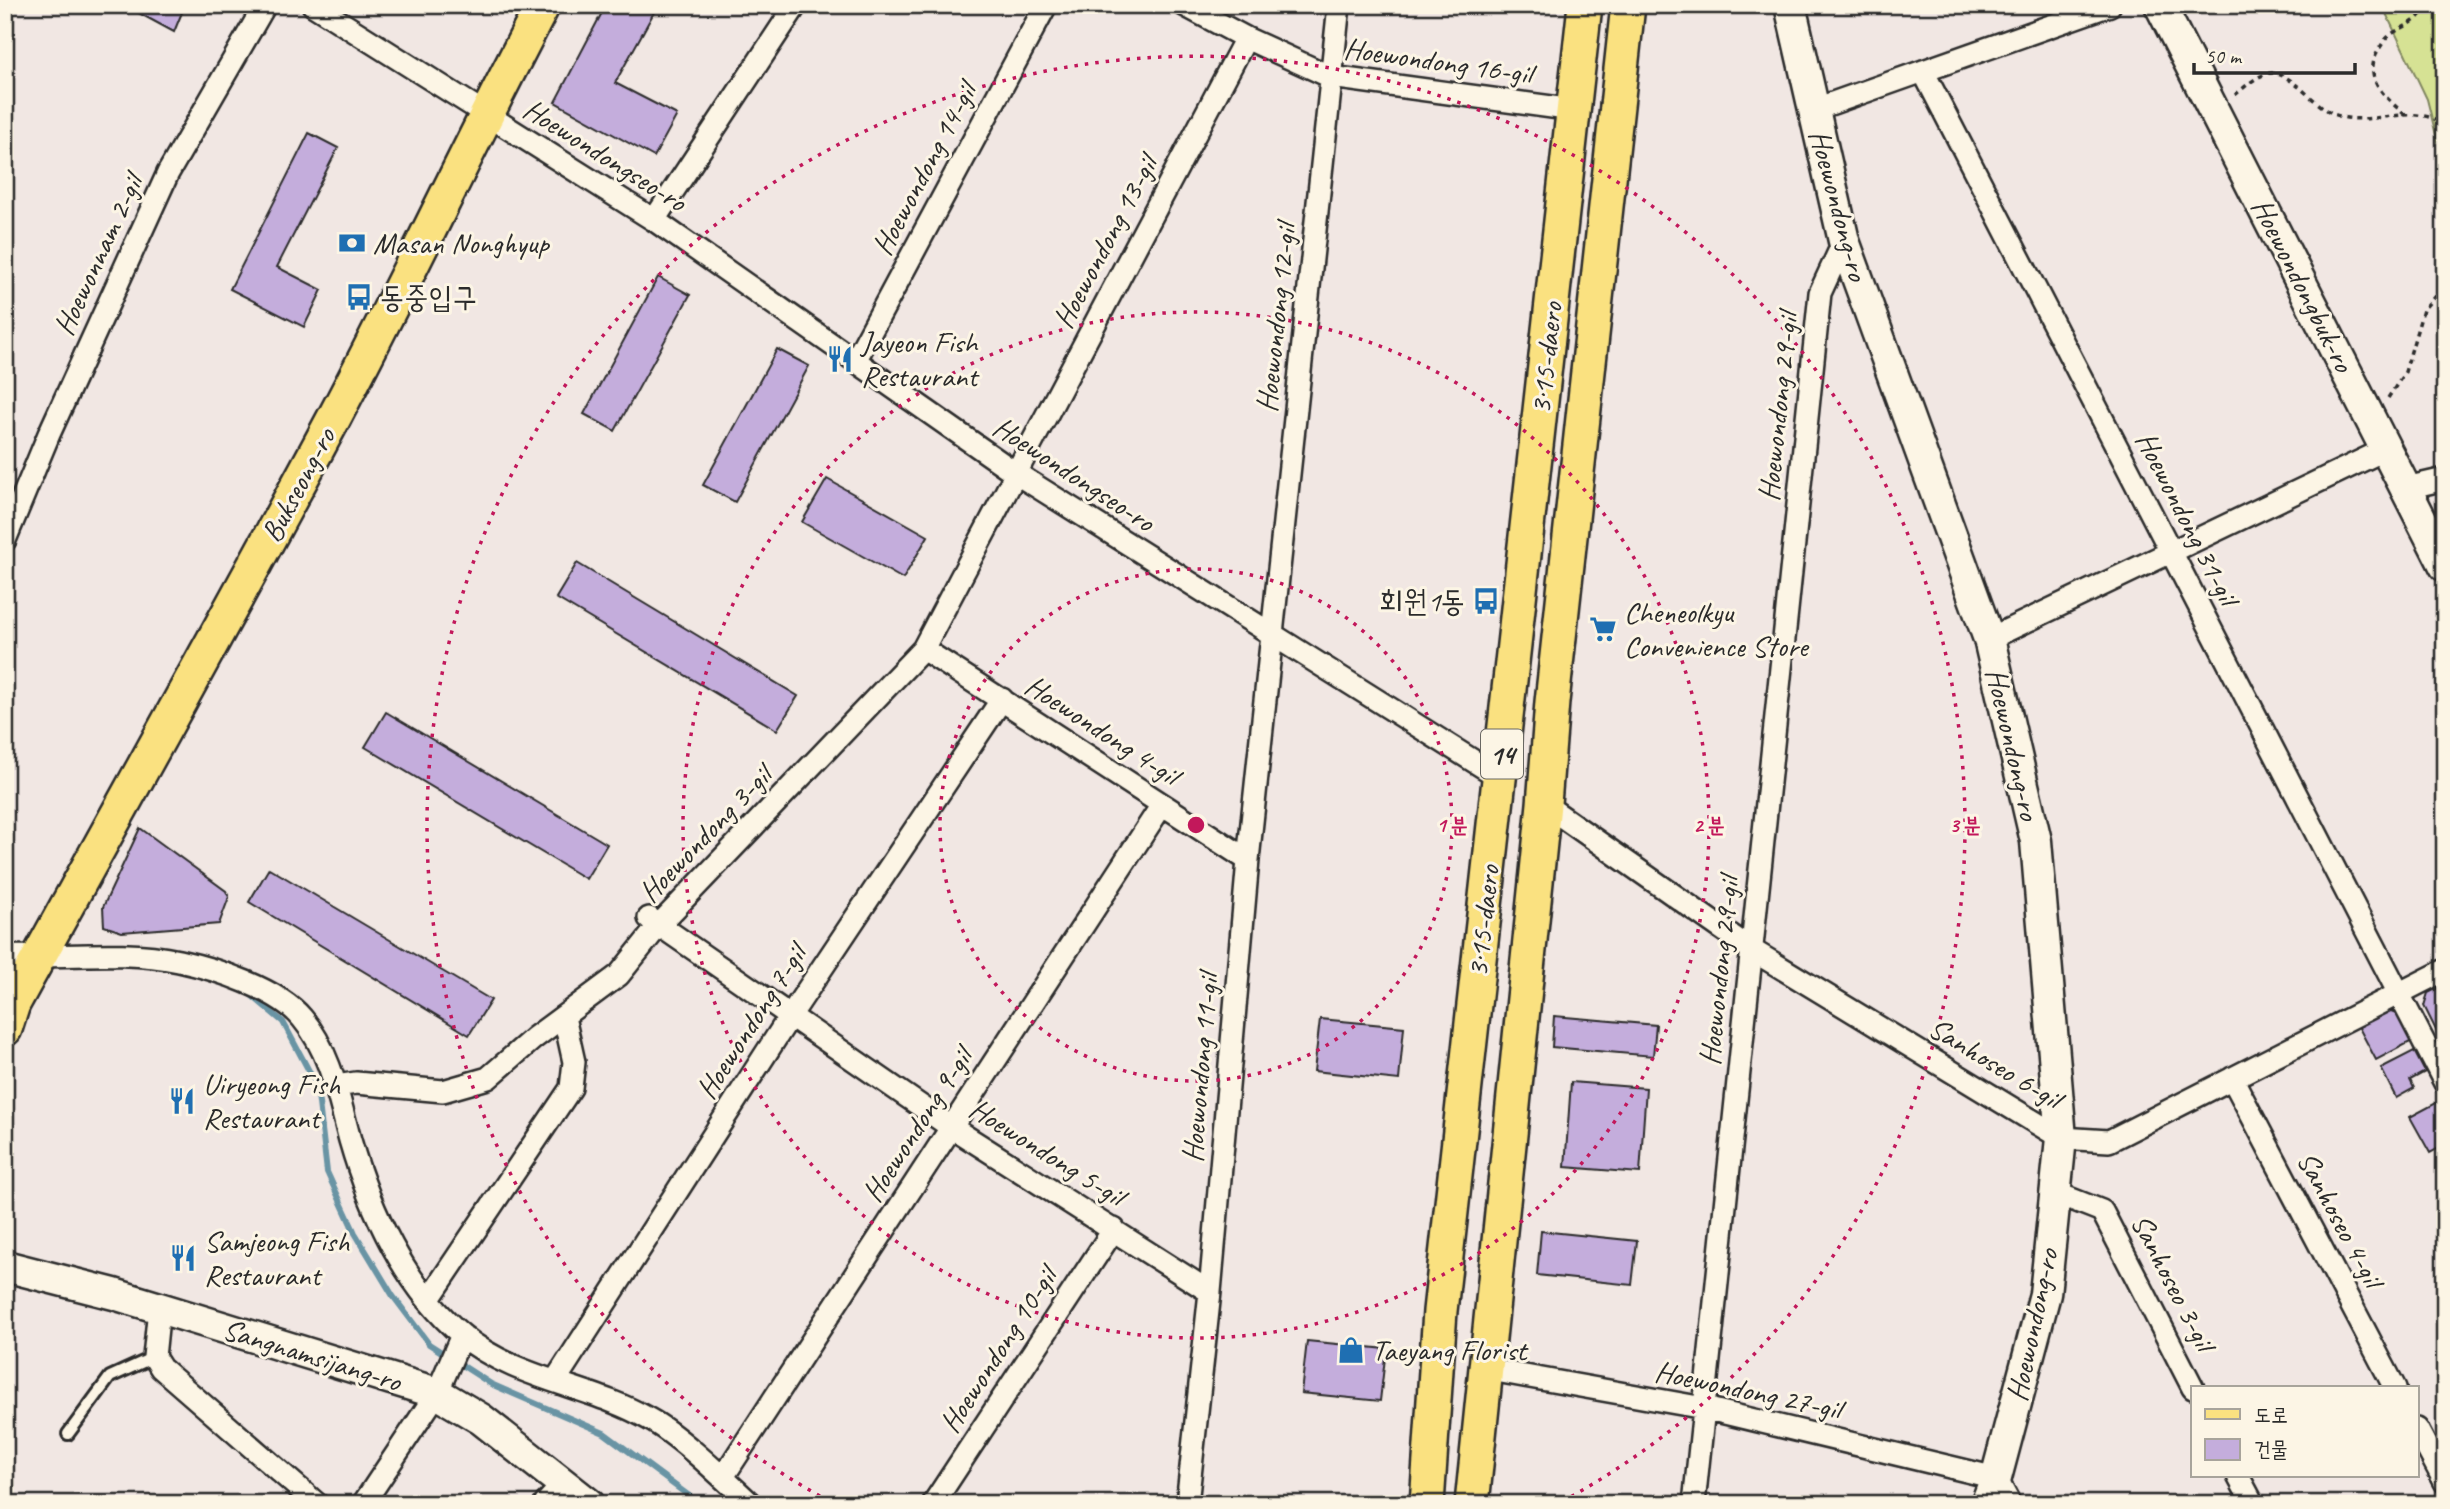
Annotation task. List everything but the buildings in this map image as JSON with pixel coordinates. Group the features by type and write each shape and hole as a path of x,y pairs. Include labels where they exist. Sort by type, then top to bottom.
{"main road":[{"name":"Bukseong-ro","path":"9,1017 39,957 91,868 336,413 484,115 543,5"},
{"name":"3·15-daero","path":"1427,1504 1440,1311 1585,5"},
{"name":"3·15-daero","path":"1472,1504 1544,804 1552,702 1628,5"},
{"name":"Hoewondong-ro","path":"1790,5 1844,241 1989,639 2036,841 2062,1138 2045,1294 1991,1491"},
{"name":"Hoewondongbuk-ro","path":"2160,5 2445,566"},
{"name":"Sangnamsijang-ro","path":"5,1266 442,1383 554,1493 589,1504"}],"street":[{"name":"Hoewonnam 2-gil","path":"5,540 49,435 168,173 265,5"},
{"name":"Hoewondongseo-ro","path":"313,5 654,220 1017,474 1499,777"},
{"path":"654,220 796,5"},
{"name":"Hoewondong 14-gil","path":"855,361 1046,5"},
{"name":"Hoewondong 16-gil","path":"1184,5 1246,38 1331,77 1574,110"},
{"name":"Hoewondong 12-gil","path":"1271,636 1339,5"},
{"path":"1813,110 2110,5"},
{"name":"Hoewondong 13-gil","path":"1017,474 1246,38"},
{"name":"Hoewondong 31-gil","path":"1923,71 2445,1083"},
{"name":"Hoewondong 29-gil","path":"1694,1504 1820,293 1844,241"},
{"path":"1989,639 2386,449"},
{"name":"Hoewondong 3-gil","path":"336,1087 356,1083 443,1091 488,1078 619,975 653,921 923,649 1017,474"},
{"path":"2406,488 2445,479"},
{"name":"Hoewondong 11-gil","path":"1187,1504 1210,1292 1248,860 1271,636"},
{"name":"Hoewondong 4-gil","path":"923,649 1248,860"},
{"name":"Hoewondong 7-gil","path":"555,1381 790,1016 1002,699"},
{"name":"Sanhoseo 6-gil","path":"1544,804 1752,950 2062,1138 2109,1141 2445,970"},
{"name":"Hoewondong 9-gil","path":"723,1477 1162,805"},
{"name":"Hoewondong 5-gil","path":"653,921 951,1127 1210,1292"},
{"path":"5,956 148,956 182,962 267,990 302,1017 321,1047 336,1087 368,1199 391,1244 460,1341 520,1370 650,1419 723,1477 751,1504"},
{"path":"429,1299 570,1088 574,1062 564,1017"},
{"name":"Sanhoseo 4-gil","path":"2232,1078 2394,1386"},
{"name":"Sanhoseo 3-gil","path":"2056,1193 2102,1211 2192,1386"},
{"name":"Hoewondong 10-gil","path":"933,1504 1114,1229"},
{"path":"159,1308 155,1357 161,1368 317,1504"},
{"path":"363,1504 442,1383 460,1341"},
{"name":"Hoewondong 27-gil","path":"1485,1369 1704,1408 1991,1491"},
{"path":"2418,1431 2445,1482"},
{"path":"2239,1478 2253,1504"},
{"path":"1991,1491 2010,1504"}],"lane":[{"path":"68,1434 110,1377 155,1357"}],"path":[{"path":"2407,116 2381,92 2372,72 2373,61 2383,42 2392,34 2410,26 2426,5"},
{"path":"2215,114 2228,100 2257,79 2274,73 2338,116 2433,118 2445,125"},
{"path":"2371,418 2382,407 2405,372 2417,321 2432,295 2445,284"}],"green space":[{"path":"2382,5 2445,5 2445,171 2427,99"}],"waterway":[{"path":"250,994 283,1022 317,1086 327,1172 355,1233 393,1296 429,1344 491,1384 604,1433 700,1504"}],"place":[{"name":"Masan Nonghyup","path":"352,243"},
{"name":"동중입구","path":"359,297"},
{"name":"Jayeon Fish Restaurant","path":"840,359"},
{"name":"회원1동","path":"1486,601"},
{"name":"Cheneolkyu Convenience Store","path":"1603,629"},
{"name":"Uiryeong Fish Restaurant","path":"182,1101"},
{"name":"Samjeong Fish Restaurant","path":"183,1258"},
{"name":"Taeyang Florist","path":"1351,1350"}]}
